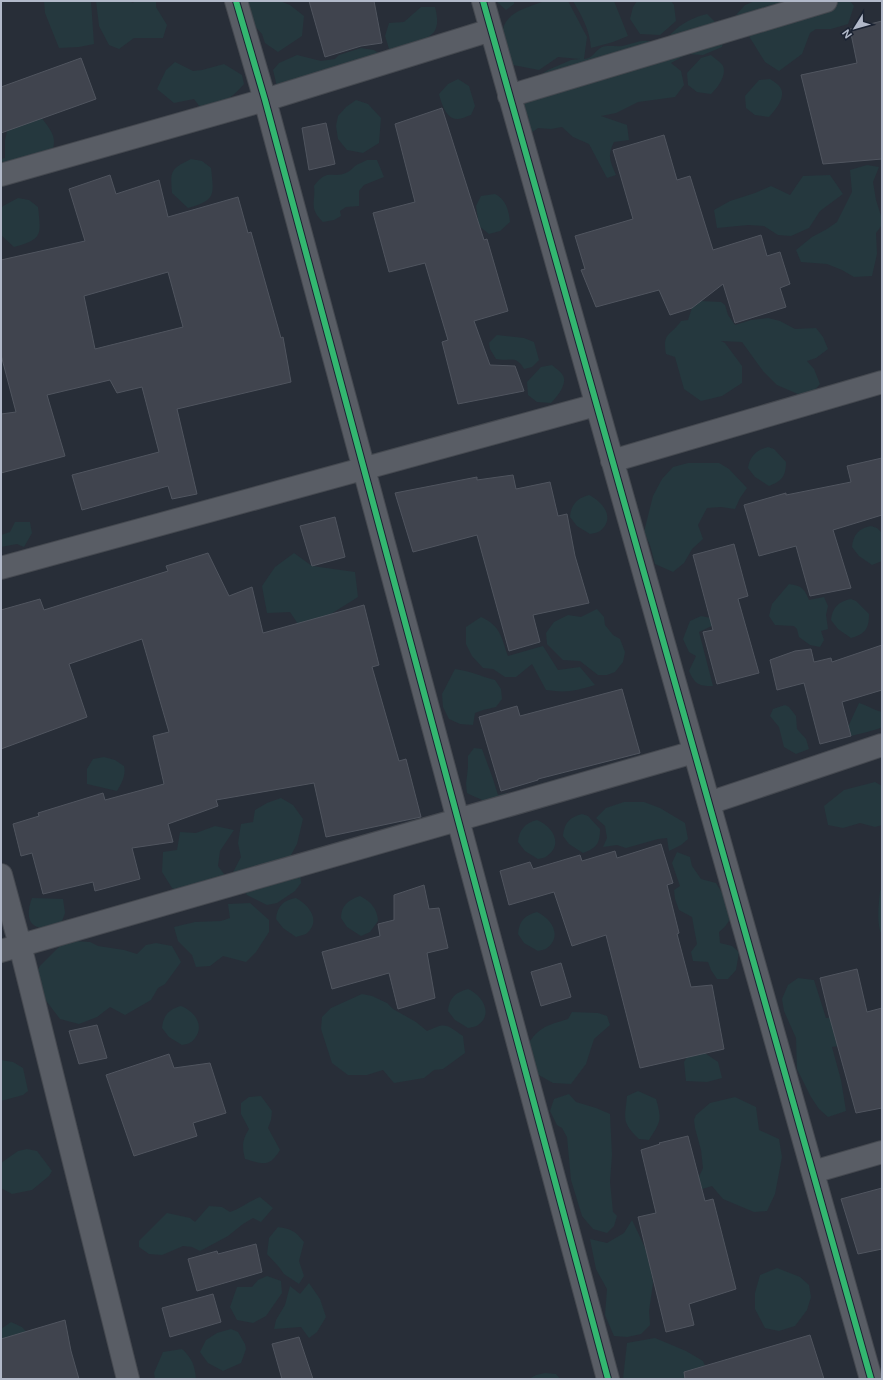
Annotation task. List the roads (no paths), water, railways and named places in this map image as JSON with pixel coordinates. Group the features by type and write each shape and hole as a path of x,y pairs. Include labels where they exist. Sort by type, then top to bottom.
{"street":[{"path":"236,1 265,100 608,1379"},
{"path":"482,1 871,1379"},
{"path":"509,96 826,1"},
{"path":"1,175 265,100 491,30"},
{"path":"612,462 882,382"},
{"path":"1,568 596,405"},
{"path":"709,802 882,745"},
{"path":"10,948 694,752"},
{"path":"1,875 10,948 128,1379"},
{"path":"813,1172 882,1152"}]}
